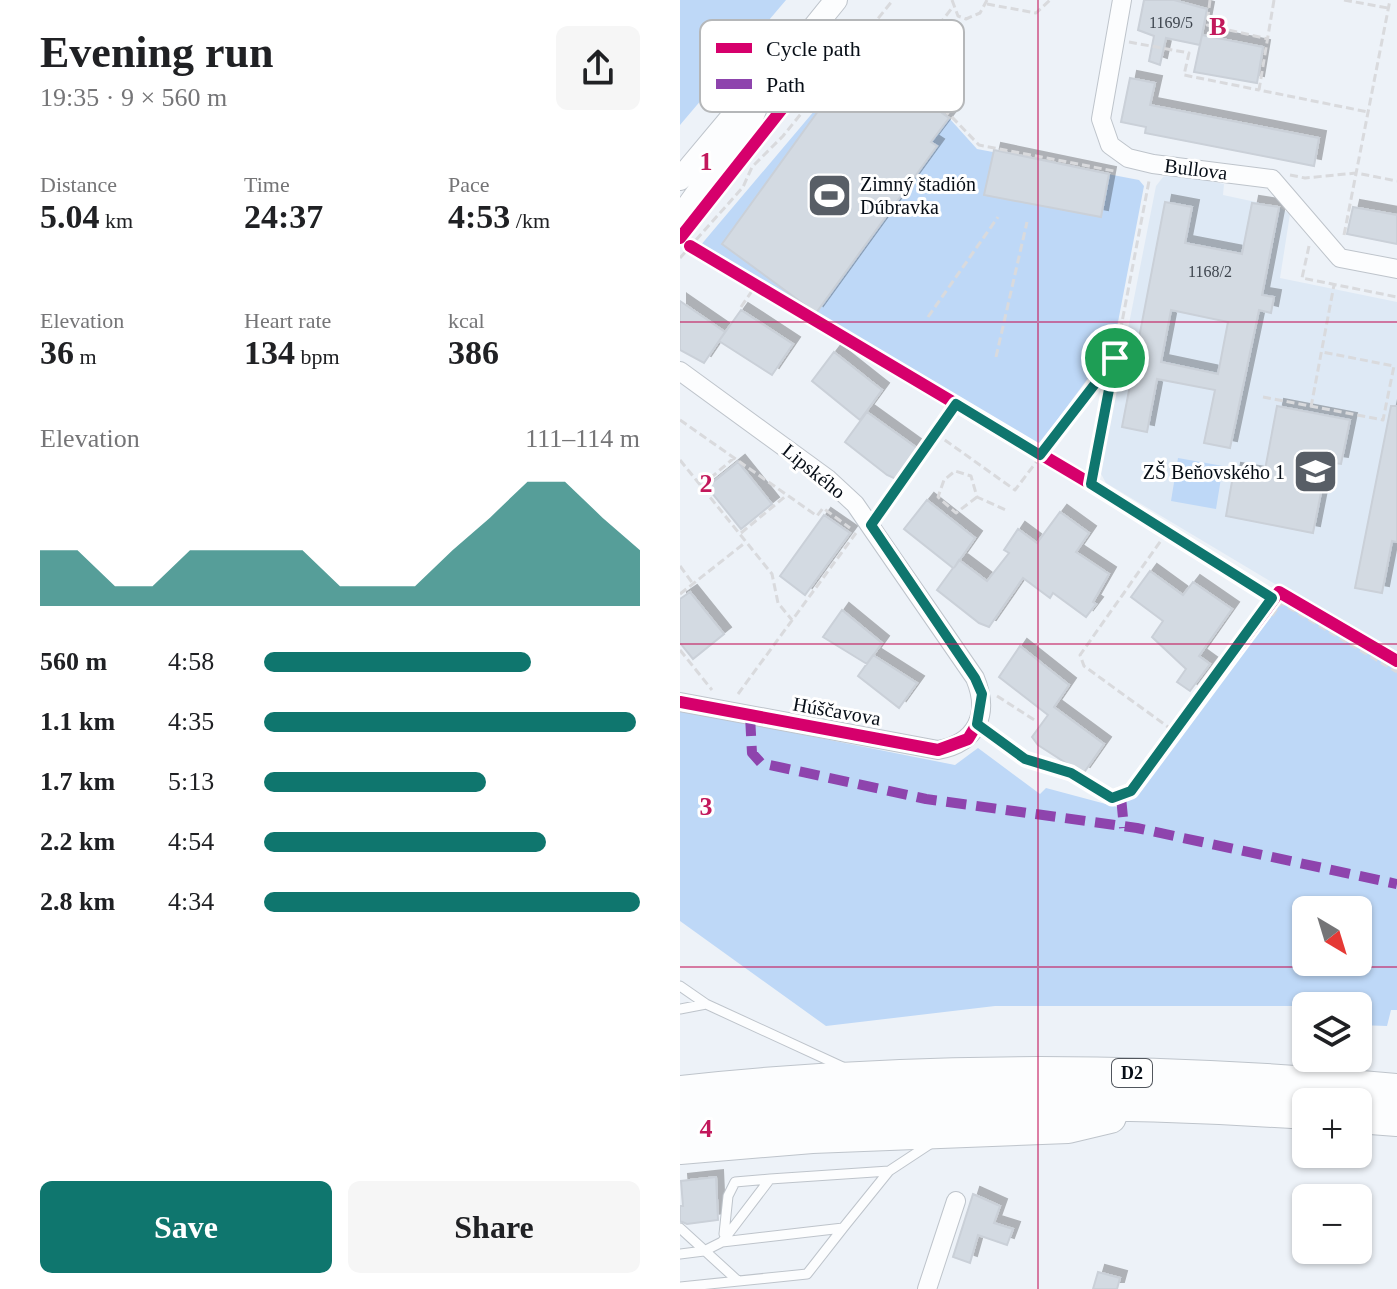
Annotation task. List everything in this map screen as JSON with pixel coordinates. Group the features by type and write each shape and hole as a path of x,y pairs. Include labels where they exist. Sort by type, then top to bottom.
{"highway":[{"name":"D2","path":"680,1092 866,1077 1003,1072 1157,1074 1397,1090"},
{"name":"D2","path":"680,1122 866,1107 1006,1103 1156,1105 1292,1112"},
{"path":"680,1148 960,1129 1068,1127 1156,1105"},
{"path":"1372,1118 1397,1120"}],"street":[{"path":"820,20 836,0"},
{"name":"Bullova","path":"1122,0 1101,119 1110,145 1128,158 1153,164 1272,179 1340,258"},
{"path":"680,179 736,112"},
{"path":"680,217 754,112"},
{"path":"1340,258 1397,269"},
{"name":"Lipského","path":"680,371 828,479 975,678 982,694 977,724"},
{"name":"Húščavova","path":"680,702 938,750 968,739 977,724"},
{"path":"927,1289 956,1201"}],"lane":[{"path":"680,986 706,1004 866,1077"},
{"path":"680,1009 706,1004"},
{"path":"680,1287 807,1274 889,1171 912,1154 960,1129"},
{"path":"722,1242 728,1196 735,1182 889,1171"},
{"path":"722,1242 770,1179"},
{"path":"680,1228 738,1281"},
{"path":"680,1254 704,1251 722,1242 843,1228"}],"path":[{"path":"876,20 893,0"},
{"path":"943,20 952,8 952,0"},
{"path":"1014,9 1017,0"},
{"path":"952,8 966,19 974,18 987,2 1036,13 1050,0"},
{"path":"1210,0 1207,25 1268,39"},
{"path":"1259,90 1274,0"},
{"path":"1344,0 1388,8"},
{"path":"1340,258 1390,0"},
{"path":"1124,41 1189,53 1184,75 1368,112"},
{"path":"680,258 743,187 752,167 802,112"},
{"path":"946,112 979,145 1120,172"},
{"path":"1091,484 1153,164"},
{"path":"928,317 998,217"},
{"path":"996,357 1027,222"},
{"path":"690,246 1091,484 1272,598"},
{"path":"741,307 756,285"},
{"path":"1311,407 1334,285"},
{"path":"1263,397 1383,420 1394,366 1322,352"},
{"path":"935,433 1015,490 1115,358"},
{"path":"732,703 956,404"},
{"path":"680,420 817,516 823,508 864,525"},
{"path":"701,486 734,458"},
{"path":"680,460 772,574 778,603 792,620"},
{"path":"977,497 956,513 938,497 944,480 955,471 971,476 977,497 1008,511"},
{"path":"740,534 787,495"},
{"path":"1167,532 1080,655 1084,666 1175,732"},
{"path":"680,594 746,542"},
{"path":"680,566 693,584"},
{"path":"977,724 1025,759 1071,773 1112,798 1131,791 1279,592 1397,661"},
{"path":"1288,607 1293,600"},
{"path":"1272,616 1281,603 1397,672"},
{"path":"680,650 719,699"},
{"path":"990,691 1036,721"}],"shaded area":[{"path":"680,0 786,0 769,20 700,20 700,101 680,125"},
{"path":"813,112 941,112 977,149 1139,180 1144,186 1114,343 1038,446 700,246"},
{"path":"1175,174 1224,184 1223,195 1279,207 1290,214 1280,278 1397,302 1397,657 1106,483 1100,472 1156,186 1163,177"},
{"path":"1178,458 1223,466 1216,509 1171,501"},
{"path":"1278,596 1397,667 1397,1010 1391,1010 1387,1026 1372,1025 1372,992 1292,992 1292,1006 995,1006 826,1026 680,921 680,710 955,765 978,748 1040,794 1046,788 1117,807 1139,787"}],"building":[{"path":"1144,0 1174,0 1207,9 1200,45 1166,38 1160,65 1149,61 1154,36 1138,30"},
{"path":"1202,35 1263,47 1257,83 1194,72"},
{"path":"1130,78 1155,83 1150,105 1319,138 1314,166 1145,133 1146,127 1121,122"},
{"name":"Zimný štadión Dúbravka","path":"817,112 941,112 949,118 931,142 937,146 816,313 722,244"},
{"path":"994,150 1109,174 1101,217 984,195"},
{"path":"1165,202 1192,207 1185,243 1242,254 1252,203 1279,207 1262,295 1274,297 1271,313 1259,310 1230,448 1204,443 1215,390 1157,379 1147,432 1122,427","holes":["1171,310 1228,322 1218,374 1161,362"]},
{"path":"1353,207 1397,215 1397,244 1347,234"},
{"path":"680,301 725,332 704,363 680,350"},
{"path":"741,310 793,344 772,375 719,341"},
{"path":"834,352 882,390 860,420 812,381"},
{"path":"1277,406 1350,420 1341,464 1327,462 1313,533 1226,516 1234,470 1264,475"},
{"path":"1391,406 1397,406 1397,542 1392,541 1382,593 1355,588"},
{"path":"867,412 917,448 896,479 845,442"},
{"path":"738,462 772,504 741,529 707,487"},
{"path":"927,500 975,538 959,560 987,581 1009,553 1004,550 1018,529 1037,543 1060,512 1089,533 1076,552 1109,574 1093,602 1096,604 1086,617 1053,593 1050,598 1023,578 989,627 979,623 937,590 953,568 904,529"},
{"path":"824,515 850,533 805,595 780,576"},
{"path":"1150,571 1183,595 1193,582 1232,609 1199,656 1210,664 1190,691 1177,682 1186,669 1152,637 1163,621 1131,597"},
{"path":"690,592 724,634 693,659 680,643 680,599"},
{"path":"842,610 882,643 867,664 823,637"},
{"path":"1020,646 1069,685 1054,707 1104,744 1083,774 1038,745 1032,737 1048,715 999,677"},
{"path":"873,655 917,683 899,708 858,676"},
{"path":"716,1177 718,1220 687,1224 680,1221 680,1206 683,1206 681,1181"},
{"path":"973,1194 1000,1206 994,1223 1013,1229 1007,1245 978,1235 970,1263 953,1257"},
{"path":"1098,1272 1120,1278 1117,1289 1093,1289"}],"marked path":[{"path":"750,716 752,753 761,763 926,799 1137,828 1397,884"},
{"path":"1121,797 1124,828"}],"cycle path":[{"path":"680,238 779,112"},
{"path":"690,246 1091,484 1272,598"},
{"path":"680,702 938,750 968,739 977,724 1025,759 1071,773 1112,798 1131,791 1279,592 1397,661"}],"place":[{"name":"Zimný štadión Dúbravka","path":"829,195"},
{"name":"ZŠ Beňovského 1","path":"1316,472"}],"route":[{"path":"1115,358 1091,484 1272,598 1131,791 1112,798 1071,773 1025,759 977,724 982,694 975,678 871,525 956,404 1040,455 1115,358"}]}
